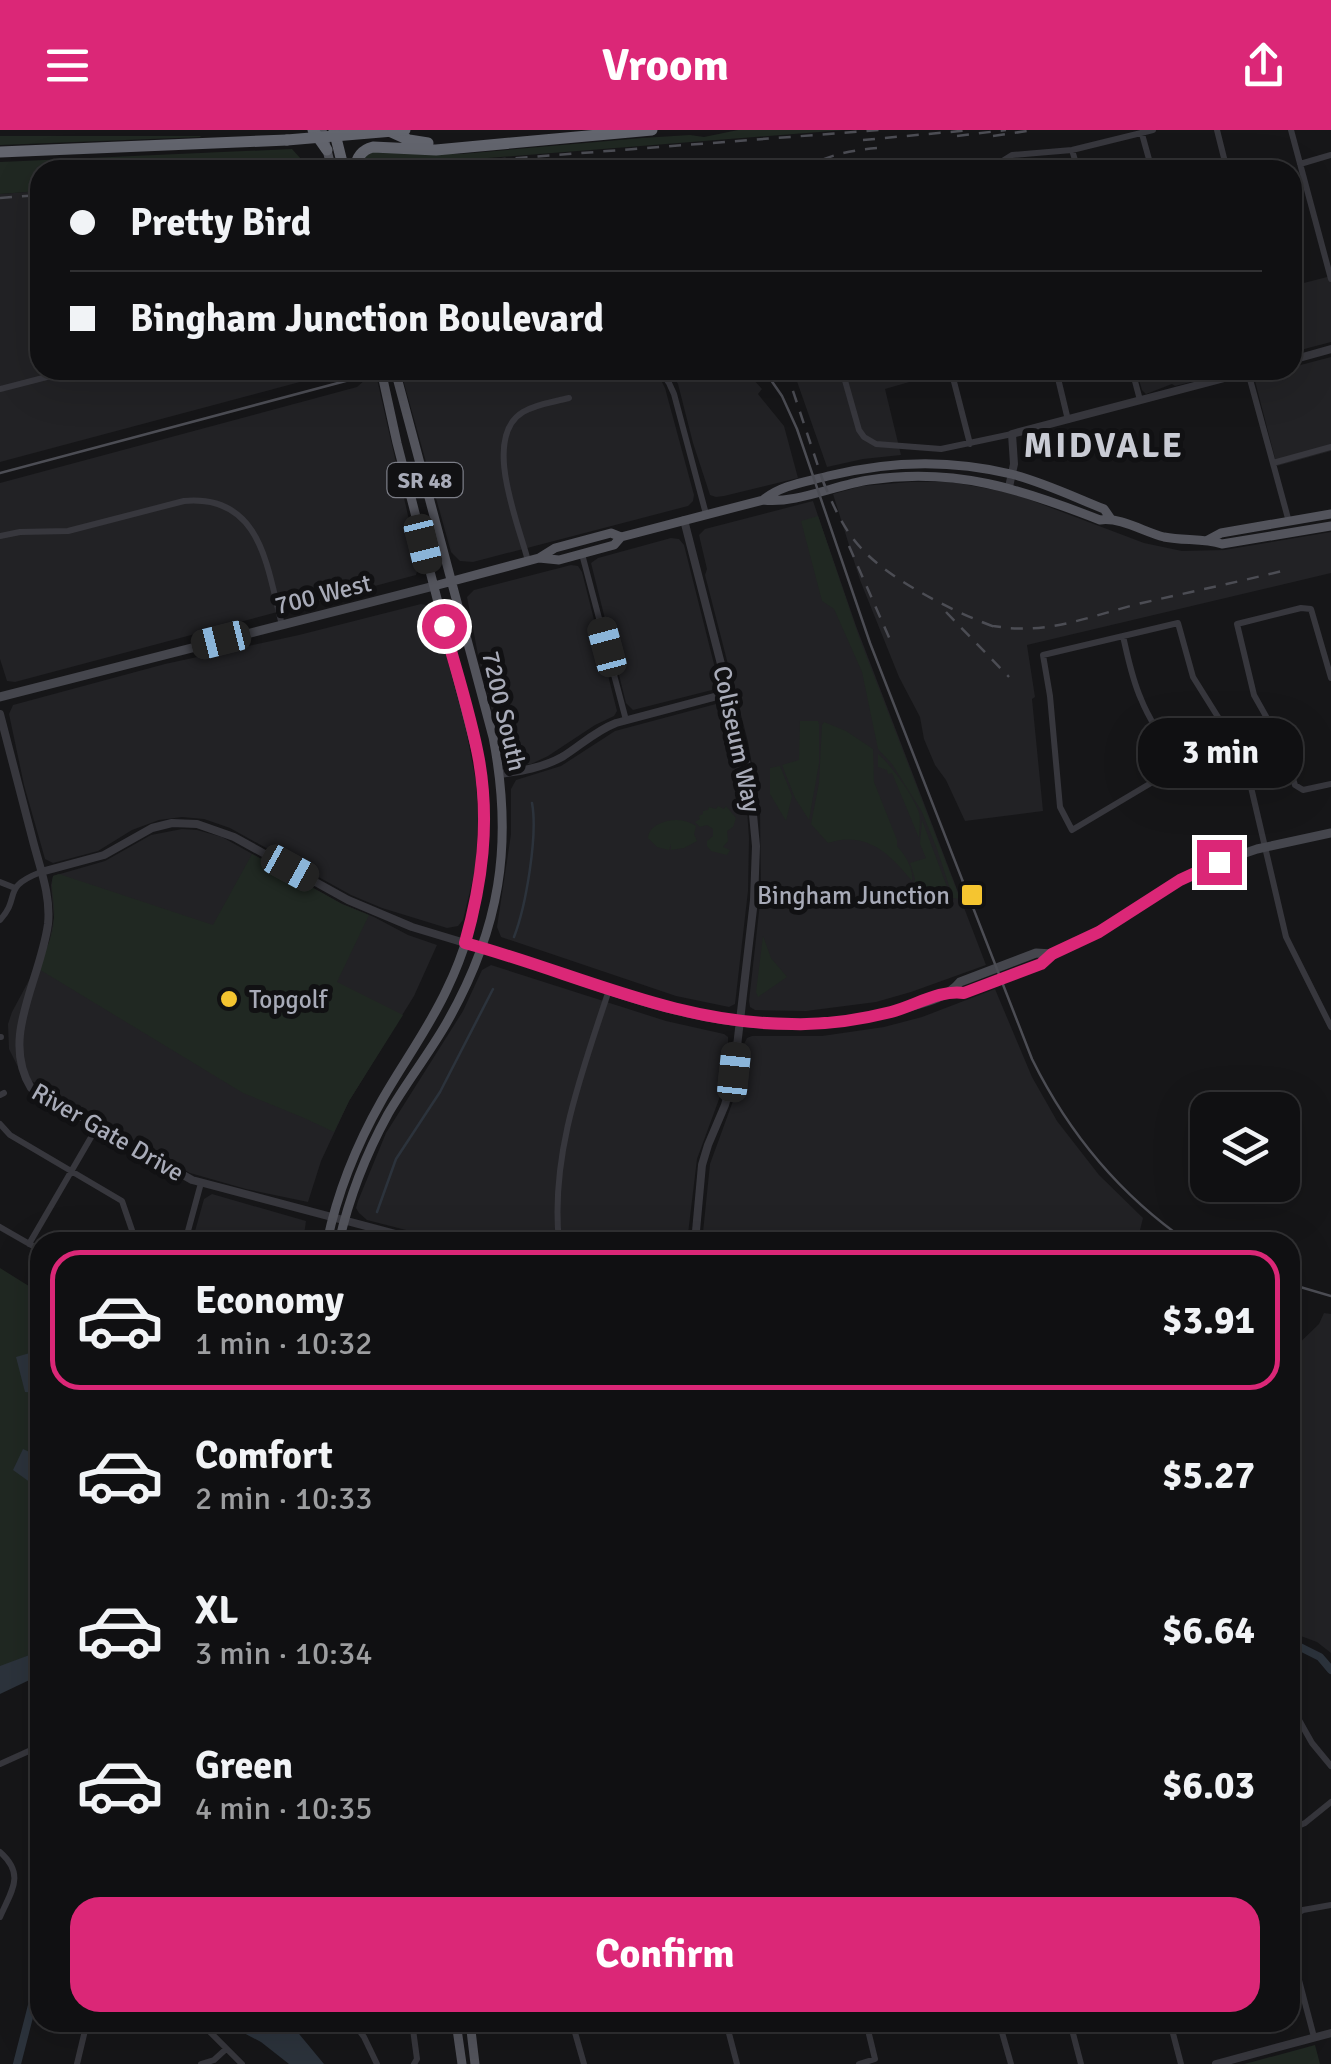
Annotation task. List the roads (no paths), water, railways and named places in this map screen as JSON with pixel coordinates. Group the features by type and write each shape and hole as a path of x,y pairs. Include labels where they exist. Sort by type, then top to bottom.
{"highway":[{"path":"313,130 327,150"},
{"path":"337,130 346,160"},
{"path":"386,130 421,142 457,146"},
{"path":"0,152 287,140 405,130"},
{"path":"356,160 370,147 436,150 652,130"}],"main road":[{"path":"322,130 330,160"},
{"name":"7200 South","path":"383,380 396,444 473,734 483,794 482,863 465,943"},
{"name":"7200 South","path":"398,380 500,774 501,866 482,948"},
{"name":"700 West","path":"540,558 555,548 611,533 621,537 764,500 778,502 848,484 900,477 965,479 1009,487 1100,520 1110,519 1104,509 1012,474 955,465 895,464 846,472 775,490 764,500"},
{"path":"1208,540 1221,533 1331,514"},
{"path":"1110,519 1160,536 1222,544 1331,526"},
{"name":"700 West","path":"0,697 528,560 559,560 614,546 621,537"},
{"path":"465,943 692,1014 740,1022 842,1021 898,1010 953,991 960,982 1036,953 1052,954 1099,932 1191,874 1219,862 1331,833"},
{"name":"SR 48","path":"340,1232 339,1220 362,1140 379,1104 441,1001 465,943"},
{"name":"SR 48","path":"332,1232 380,1130 445,1026 482,948"},
{"path":"457,2032 462,2064"},
{"path":"471,2032 475,2064"}],"street":[{"path":"1004,160 1012,155 1072,150 1153,130"},
{"path":"1217,130 1225,160"},
{"path":"1291,130 1299,160"},
{"path":"1142,134 1149,160"},
{"path":"1072,150 1075,160"},
{"path":"1302,163 1331,155"},
{"path":"1302,171 1331,279"},
{"path":"1302,357 1331,350"},
{"path":"0,390 37,380"},
{"path":"667,380 674,394 706,514"},
{"path":"845,380 856,423 864,436 876,444 941,450 1217,380"},
{"path":"954,380 970,444"},
{"path":"1058,380 1068,420"},
{"path":"1135,380 1140,400"},
{"path":"1254,380 1288,522"},
{"path":"528,560 503,466 504,442 511,424 524,412 569,398"},
{"path":"1009,487 1014,453 1012,434"},
{"path":"1273,463 1331,447"},
{"path":"0,536 68,531 184,500 218,504 240,516 256,535 282,625"},
{"name":"Coliseum Way","path":"684,520 748,773 756,829 754,900 740,1022 730,1089 702,1165 696,1232"},
{"path":"582,554 626,720"},
{"path":"1331,678 1311,608 1236,624 1254,695 1297,786 1306,790 1331,784"},
{"path":"1272,728 1237,748 1219,757 1182,769 1116,802 1072,830 1060,807 1043,656 1178,624 1192,677 1237,748 1252,785 1289,945 1331,1027"},
{"path":"1123,636 1140,698 1182,769"},
{"path":"500,774 549,763 606,727 729,693"},
{"path":"0,714 48,906 40,950 20,986"},
{"path":"0,920 23,880 98,857 152,828 172,823 197,824 234,836 348,900 412,927 465,943"},
{"path":"0,882 15,888"},
{"path":"559,1232 557,1192 571,1109 609,989"},
{"path":"1,1029 3,1048"},
{"name":"River Gate Drive","path":"12,1070 28,1086 182,1176 386,1232"},
{"path":"0,1124 10,1135 124,1202 133,1232"},
{"path":"36,1232 98,1127"},
{"path":"188,1232 201,1183"},
{"path":"0,1227 29,1244"},
{"path":"1300,1722 1331,1766"},
{"path":"0,1764 30,1750"},
{"path":"1300,1825 1331,1802"},
{"path":"0,1852 11,1864 15,1878 0,1917"},
{"path":"1300,1912 1331,1905"},
{"path":"1300,1994 1314,2037"},
{"path":"77,2064 85,2032"},
{"path":"210,2032 242,2064"},
{"path":"360,2032 377,2064"},
{"path":"413,2032 417,2058 414,2064"},
{"path":"575,2032 584,2064"},
{"path":"729,2032 737,2064"},
{"path":"859,2064 875,2058 868,2032"},
{"path":"1003,2032 1011,2064"},
{"path":"1073,2032 1081,2064"},
{"path":"1173,2032 1181,2064"},
{"path":"1218,2064 1331,2032"},
{"path":"201,2064 214,2060 226,2049"}],"waterway":[{"path":"514,937 530,870 532,803"},
{"path":"377,1212 396,1159 440,1092 493,989"},
{"path":"1300,1647 1320,1657 1331,1670"},
{"path":"17,2064 30,2013"}],"tram line":[{"path":"0,473 349,380"},
{"path":"771,380 797,429 870,643 1032,1059 1062,1113 1098,1161 1174,1232"},
{"path":"1300,1287 1331,1296"}],"railway":[{"path":"492,160 880,130"},
{"path":"863,140 971,130"},
{"path":"957,136 1006,130"},
{"path":"993,136 1034,130"},
{"path":"824,160 878,148"},
{"path":"0,198 30,196"},
{"path":"789,380 827,493"},
{"path":"823,481 844,525 873,560 926,596 1001,629"},
{"path":"849,546 891,642"},
{"path":"989,625 1048,627 1286,570"},
{"path":"946,612 1009,677"}],"place":[{"name":"Bingham Junction","path":"972,895"},
{"name":"Topgolf","path":"229,999"}],"district":[{"name":"MIDVALE","path":"1104,445"}]}
